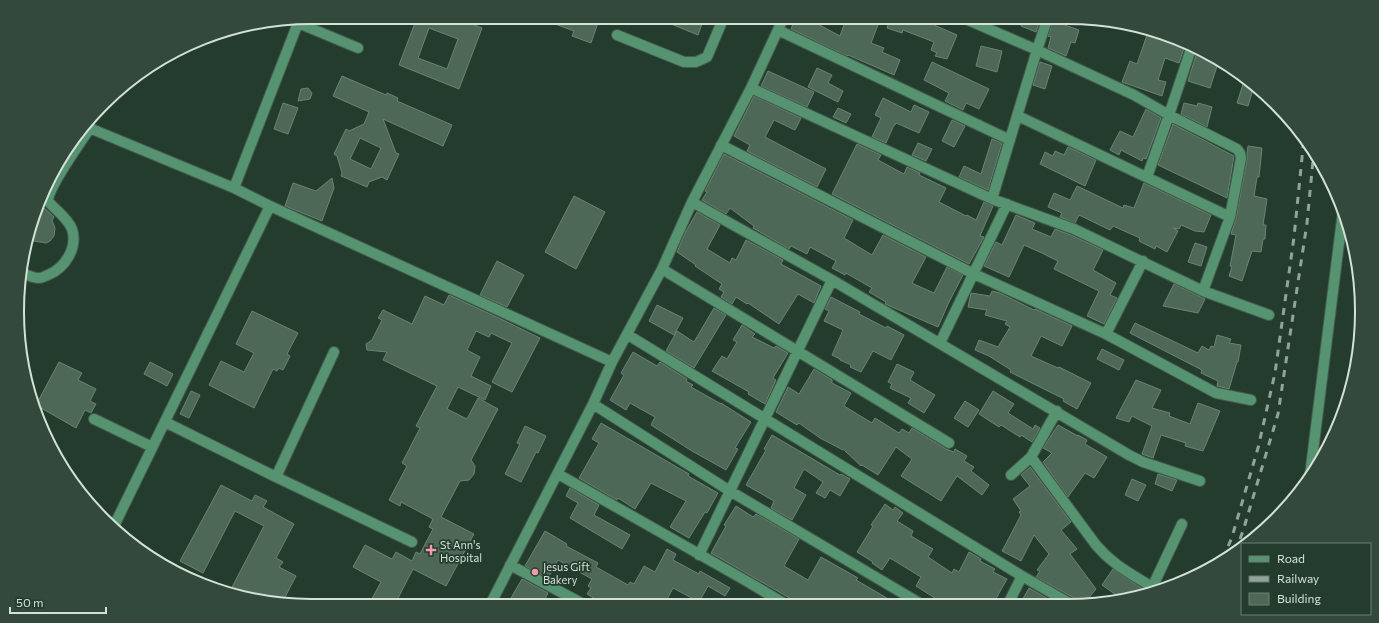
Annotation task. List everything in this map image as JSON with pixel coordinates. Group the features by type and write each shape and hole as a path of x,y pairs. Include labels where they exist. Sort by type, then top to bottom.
{"street":[{"path":"304,24 358,48"},
{"path":"617,35 684,62 696,62 707,57 721,24"},
{"path":"493,599 558,474 612,362 628,335 662,269 692,202 751,88 781,24"},
{"path":"977,24 1134,95 1169,115 1237,149 1241,158 1230,217 1203,291"},
{"path":"992,199 1018,116 1036,50 1045,24"},
{"path":"234,188 297,25"},
{"path":"778,30 1010,140"},
{"path":"1147,176 1190,52"},
{"path":"751,88 992,199 1074,228 1203,291 1268,314"},
{"path":"1018,116 1147,176 1230,217"},
{"path":"90,128 234,188 270,206 612,362"},
{"path":"721,145 974,274 1106,334 1216,393 1251,400"},
{"path":"26,274 40,278 53,273 65,262 71,253 74,240 72,228 48,201 48,197"},
{"path":"692,202 832,280 1143,462 1200,482"},
{"path":"940,343 1007,204"},
{"path":"116,522 270,206"},
{"path":"1312,463 1344,234"},
{"path":"1106,334 1143,261"},
{"path":"662,269 949,443"},
{"path":"699,555 832,280"},
{"path":"628,335 766,418 1022,576 1062,599"},
{"path":"276,477 334,352"},
{"path":"593,404 730,491 913,599"},
{"path":"1011,475 1031,457 1057,411"},
{"path":"94,419 152,447"},
{"path":"164,422 412,542"},
{"path":"1031,457 1107,558 1148,587"},
{"path":"558,474 777,599"},
{"path":"1152,586 1182,524"},
{"path":"510,565 574,599"},
{"path":"1010,599 1022,576"}],"building":[{"path":"415,24 472,24 482,28 459,89 399,65","holes":["429,28 458,39 447,69 418,58"]},
{"path":"555,24 598,24 591,43 572,36 574,31"},
{"path":"671,24 702,24 698,35"},
{"path":"793,24 818,24 840,36 844,24 878,24 871,43 884,48 882,52 900,60 894,75 848,55 847,56 791,29"},
{"path":"888,24 934,24 957,35 947,59 935,56 937,53 931,50 934,42 903,30 902,33 887,28"},
{"path":"1022,24 1039,24 1036,32 1021,26"},
{"path":"1052,24 1062,24 1079,30 1075,43 1071,42 1066,56 1048,48 1051,37 1048,36"},
{"path":"1147,35 1184,49 1179,63 1165,58 1158,80 1166,82 1162,96 1122,82 1130,61 1137,64"},
{"path":"981,46 1002,51 997,72 976,66"},
{"path":"1196,55 1217,66 1210,88 1188,81"},
{"path":"932,62 989,89 979,109 966,103 963,110 945,101 949,93 924,80"},
{"path":"1040,62 1052,66 1045,89 1033,85"},
{"path":"817,68 832,75 828,83 843,91 838,102 808,87"},
{"path":"768,71 814,92 807,107 761,86"},
{"path":"342,76 386,95 387,93 398,98 397,101 452,125 443,146 383,119 396,153 399,154 387,180 382,177 369,182 367,187 341,176 342,173 337,156 334,154 346,129 349,131 364,124 369,112 333,96","holes":["360,138 381,148 371,169 350,159"]},
{"path":"1243,83 1252,91 1248,106 1237,103"},
{"path":"308,88 312,93 310,99 298,101 301,89"},
{"path":"754,96 801,118 795,130 774,120 765,137 826,169 817,187 747,151 750,145 734,136"},
{"path":"883,98 911,112 914,105 929,112 919,133 896,123 886,143 872,137 881,118 875,115"},
{"path":"283,103 298,108 288,134 274,129"},
{"path":"1184,103 1197,106 1198,103 1212,107 1207,127 1181,114"},
{"path":"838,108 851,114 846,123 833,117"},
{"path":"1146,109 1161,118 1146,159 1143,158 1142,161 1121,150 1119,155 1110,150 1120,131 1133,137"},
{"path":"952,120 965,126 954,147 942,141"},
{"path":"1173,124 1234,156 1227,198 1158,165"},
{"path":"992,139 1002,143 988,190 959,177 964,166 981,174"},
{"path":"918,143 932,149 926,161 912,155"},
{"path":"857,144 881,155 878,160 904,174 907,167 920,173 919,175 946,188 939,202 966,216 967,215 976,220 984,202 993,206 980,236 984,237 969,264 832,194"},
{"path":"1248,146 1262,148 1259,177 1257,177 1254,196 1267,199 1263,225 1266,225 1265,239 1263,239 1261,252 1252,251 1242,281 1229,276 1232,267 1230,266 1236,235 1231,234 1236,218"},
{"path":"1068,147 1096,160 1085,186 1040,164 1045,152 1053,156 1055,151 1064,155"},
{"path":"724,154 853,220 844,238 872,255 883,235 926,257 912,283 934,293 947,267 963,275 938,327 885,304 886,302 869,292 872,288 846,273 845,275 832,268 836,261 810,247 807,254 791,246 789,249 753,228 754,226 730,208 726,214 702,200"},
{"path":"332,178 334,188 322,221 285,206 293,183 316,191"},
{"path":"1144,183 1211,215 1204,232 1195,231 1181,225 1179,229 1173,228 1178,231 1167,252 1156,246 1155,249 1139,241 1140,238 1113,226 1110,230 1079,215 1075,223 1060,217 1062,213 1048,207 1054,193 1070,200 1077,186 1123,208 1124,205 1134,208"},
{"path":"574,196 605,212 576,269 545,252"},
{"path":"44,207 54,217 52,220 55,228 54,236 46,243 33,241"},
{"path":"697,212 720,225 707,249 730,263 732,258 736,260 746,240 783,260 781,264 821,286 814,303 798,294 779,324 748,303 747,304 736,297 732,304 721,297 724,292 719,289 722,284 677,252 686,231"},
{"path":"1016,215 1035,223 1032,229 1051,237 1055,229 1103,250 1093,270 1116,283 1110,295 1117,298 1104,324 1087,316 1099,291 1054,269 1058,261 1042,253 1024,245 1009,277 984,266 996,242 1002,245"},
{"path":"1195,243 1207,247 1201,266 1188,262"},
{"path":"497,261 524,275 507,307 480,295"},
{"path":"1174,284 1205,299 1198,313 1163,306"},
{"path":"992,291 1000,293 1034,310 1035,309 1072,326 1062,346 1041,336 1031,356 1058,368 1059,367 1091,383 1077,409 1063,401 1064,399 1010,372 1011,370 989,356 975,350 979,340 998,347 1010,327 1005,324 1007,321 985,315 987,310 968,307 971,293 990,296"},
{"path":"449,295 540,338 512,392 492,382 512,343 491,333 489,337 476,331 467,350 480,357 471,376 491,386 485,400 458,387 447,409 467,419 478,398 498,409 471,460 475,466 474,474 469,480 460,481 441,517 474,534 446,586 413,569 398,599 372,599 381,582 353,567 365,545 392,559 396,552 412,561 416,552 420,554 433,529 429,527 433,519 401,502 400,506 389,500 407,466 402,463 420,428 416,426 437,386 383,360 387,352 367,350 366,344 372,340 382,320 378,318 383,310 412,324 425,296 444,305"},
{"path":"831,297 860,312 859,314 886,328 887,326 904,335 891,360 873,351 861,372 850,367 851,365 832,355 843,330 824,321 829,311 825,309"},
{"path":"657,305 683,318 674,335 649,321"},
{"path":"714,308 726,315 694,368 666,351 677,331 694,342"},
{"path":"252,311 298,333 287,354 290,356 283,370 279,368 277,371 273,369 254,408 209,385 221,361 244,372 254,353 236,344"},
{"path":"1135,323 1198,353 1202,346 1209,350 1211,346 1214,347 1217,335 1231,339 1229,343 1241,345 1238,362 1229,389 1217,386 1218,381 1201,373 1202,370 1130,333"},
{"path":"742,325 755,334 752,337 774,348 776,346 788,353 773,378 776,380 765,404 748,394 749,392 712,371 722,356 727,359 737,342 733,340"},
{"path":"1102,349 1124,360 1119,370 1097,359"},
{"path":"633,352 657,366 660,362 687,379 686,381 693,385 691,387 721,403 751,422 735,448 738,449 726,470 692,451 651,425 655,417 630,403 626,410 610,400 624,375 621,373"},
{"path":"59,362 82,373 78,380 96,389 90,401 96,404 91,413 85,410 76,428 40,408 38,401"},
{"path":"150,362 173,374 167,386 144,374"},
{"path":"897,364 914,372 910,380 935,395 924,413 908,403 911,398 890,388 892,384 888,382"},
{"path":"814,369 832,380 832,383 851,393 844,406 872,423 875,418 899,433 902,429 909,433 912,428 946,449 954,452 955,449 967,456 964,461 974,467 971,471 989,485 982,495 957,476 941,501 901,476 912,459 896,447 878,475 862,465 861,466 843,449 820,438 799,423 797,425 776,412 788,387 799,394"},
{"path":"1136,380 1161,390 1152,408 1170,413 1169,416 1190,424 1198,403 1220,411 1203,451 1185,446 1186,443 1161,435 1153,458 1142,454 1152,426 1132,416 1129,422 1116,418"},
{"path":"191,391 200,395 189,418 180,414"},
{"path":"993,391 1014,404 1008,413 1033,429 1035,425 1040,428 1032,442 1021,435 1020,437 1001,425 999,427 979,414"},
{"path":"965,401 979,410 968,427 954,418"},
{"path":"601,423 689,474 688,476 718,493 707,513 705,512 689,538 670,527 686,501 651,483 635,509 618,498 617,500 579,478 599,443 592,439"},
{"path":"1058,425 1087,440 1085,444 1107,457 1094,478 1085,473 1068,497 1043,462 1052,453 1043,448"},
{"path":"525,426 546,436 521,482 505,474 520,444 517,443"},
{"path":"772,435 840,475 841,474 850,479 840,496 830,490 825,498 816,493 823,482 804,469 794,488 806,495 792,520 771,508 774,501 746,485 766,450 764,449"},
{"path":"1030,467 1071,522 1061,530 1077,549 1070,554 1096,589 1089,598 1074,599 1036,577 1040,571 1037,570 1049,554 1034,535 1021,561 1002,551 1021,515 1019,512 1021,511 1013,499 1030,486 1021,475"},
{"path":"1158,474 1177,480 1172,491 1155,484"},
{"path":"1132,479 1146,485 1138,501 1125,495"},
{"path":"221,485 252,501 255,495 267,501 263,507 294,524 276,558 283,562 279,567 296,576 285,598 274,597 232,588 264,526 235,511 203,573 180,561"},
{"path":"570,488 599,505 594,515 630,535 622,549 570,518 578,503 566,496"},
{"path":"885,504 893,510 895,507 903,513 897,521 913,531 911,536 933,549 928,557 952,573 954,569 959,572 969,552 981,559 980,561 995,569 993,572 1007,579 996,599 936,599 916,586 921,577 890,558 882,570 872,563 873,562 857,552 873,526 871,525"},
{"path":"736,506 753,517 756,514 799,539 784,566 808,580 821,557 858,578 856,580 888,599 791,599 711,553 726,526 724,525"},
{"path":"545,531 567,544 566,546 598,563 596,567 628,585 630,582 634,584 644,566 655,572 667,549 676,554 673,560 699,574 700,571 730,588 725,596 708,586 701,599 693,599 673,588 667,599 595,599 587,594 591,588 588,586 592,579 558,560 548,578 525,566"},
{"path":"1113,569 1142,589 1116,595 1102,585"},
{"path":"522,579 548,593 545,599 510,599"},
{"path":"1029,588 1048,599 1023,599"}],"railway":[{"path":"1226,552 1232,537 1258,448 1275,373 1294,237 1303,146"},
{"path":"1238,543 1278,414 1307,223 1313,162"}],"place":[{"name":"St Ann's Hospital","path":"431,550"},
{"name":"Jesus Gift Bakery","path":"535,572"}]}
